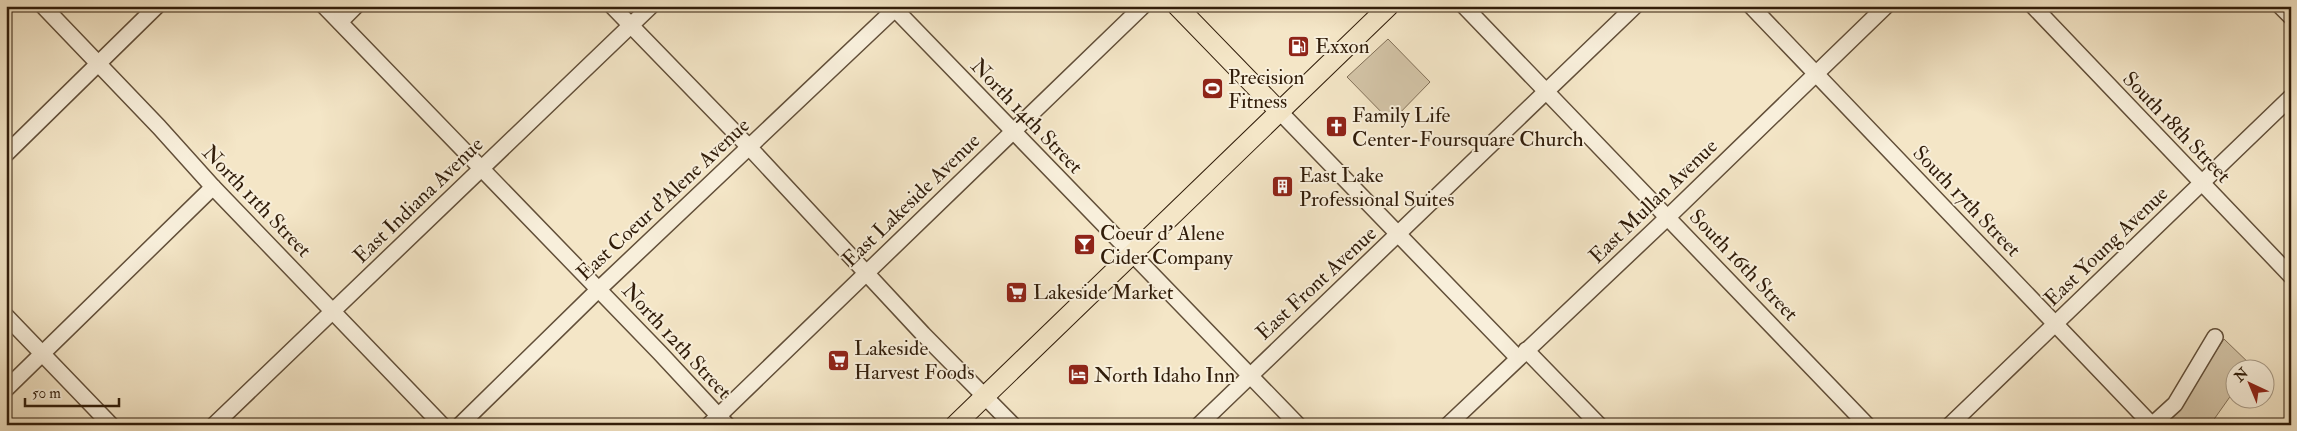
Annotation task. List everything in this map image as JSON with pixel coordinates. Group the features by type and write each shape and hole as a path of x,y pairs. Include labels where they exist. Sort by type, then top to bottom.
{"main road":[{"path":"1177,6 1279,111"},
{"path":"955,425 1389,6"}],"street":[{"name":"North 11th Street","path":"42,6 442,425"},
{"path":"6,154 156,6"},
{"name":"North 12th Street","path":"324,6 599,289 718,422"},
{"path":"340,22 356,6"},
{"path":"612,6 749,147 984,397 1013,425"},
{"name":"East Indiana Avenue","path":"214,425 651,6"},
{"name":"East Lakeside Avenue","path":"718,422 866,273 1143,6"},
{"name":"South 16th Street","path":"1464,6 1867,425"},
{"name":"East Front Avenue","path":"1199,425 1399,235 1635,6"},
{"name":"South 17th Street","path":"1751,6 2152,425"},
{"name":"East Mullan Avenue","path":"1448,425 1668,217 1886,6"},
{"name":"South 18th Street","path":"2033,6 2201,184 2291,276"},
{"path":"2280,6 2291,17"},
{"name":"North 14th Street","path":"895,7 1132,255 1298,425"},
{"name":"East Coeur d'Alene Avenue","path":"460,425 599,289 895,7"},
{"name":"East Young Avenue","path":"1950,425 2291,97"},
{"path":"1279,111 1399,235 1598,425"},
{"path":"6,389 213,187"},
{"path":"6,316 111,425"},
{"path":"2152,425 2175,404 2215,337"}],"shaded area":[{"path":"1388,39 1430,82 1391,122 1347,77"},
{"path":"2224,339 2244,358 2224,358 2224,405 2210,425 2164,425 2178,409"}],"place":[{"name":"Exxon","path":"1299,46"},
{"name":"Precision Fitness","path":"1212,89"},
{"name":"Family Life Center-Foursquare Church","path":"1336,127"},
{"name":"East Lake Professional Suites","path":"1283,187"},
{"name":"Coeur d' Alene Cider Company","path":"1084,245"},
{"name":"Lakeside Market","path":"1017,292"},
{"name":"Lakeside Harvest Foods","path":"838,360"},
{"name":"North Idaho Inn","path":"1078,375"}]}
